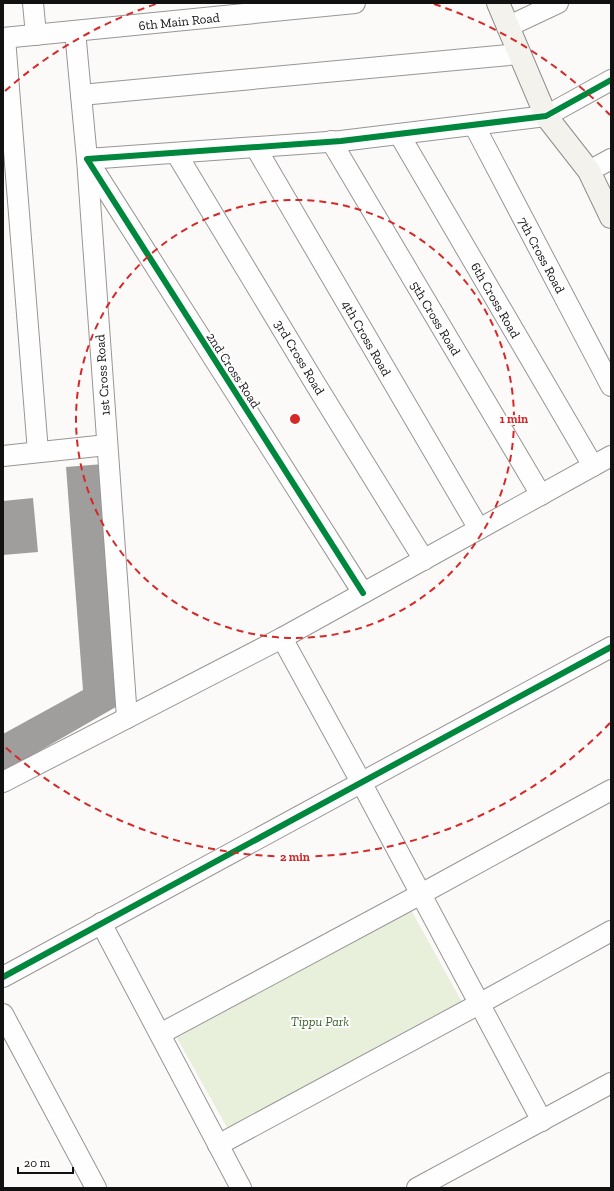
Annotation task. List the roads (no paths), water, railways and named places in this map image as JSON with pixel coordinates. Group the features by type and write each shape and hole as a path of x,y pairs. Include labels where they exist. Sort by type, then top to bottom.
{"street":[{"path":"33,3 36,35"},
{"name":"6th Main Road","path":"4,38 75,31 260,8 355,3"},
{"path":"498,3 546,116 589,171 611,217"},
{"path":"508,27 558,3"},
{"name":"1st Cross Road","path":"75,31 87,159 127,718"},
{"path":"4,38 38,452"},
{"path":"81,95 519,54"},
{"path":"87,159 331,142 546,116 611,80"},
{"name":"7th Cross Road","path":"474,125 611,386"},
{"name":"6th Cross Road","path":"400,134 593,466"},
{"name":"5th Cross Road","path":"331,142 541,495"},
{"name":"4th Cross Road","path":"256,148 479,529"},
{"name":"3rd Cross Road","path":"176,153 424,560"},
{"name":"2nd Cross Road","path":"87,159 364,593"},
{"path":"589,171 611,159"},
{"path":"3,456 107,445"},
{"path":"3,782 282,638 611,456"},
{"path":"282,638 361,782 542,1121"},
{"path":"3,977 611,646"},
{"path":"160,1034 611,790"},
{"path":"101,924 241,1188"},
{"path":"218,1145 480,1004 611,931"},
{"path":"3,1014 96,1188"},
{"path":"427,1186 611,1083"}],"park label":[{"name":"Tippu Park","path":"320,1021"}]}
